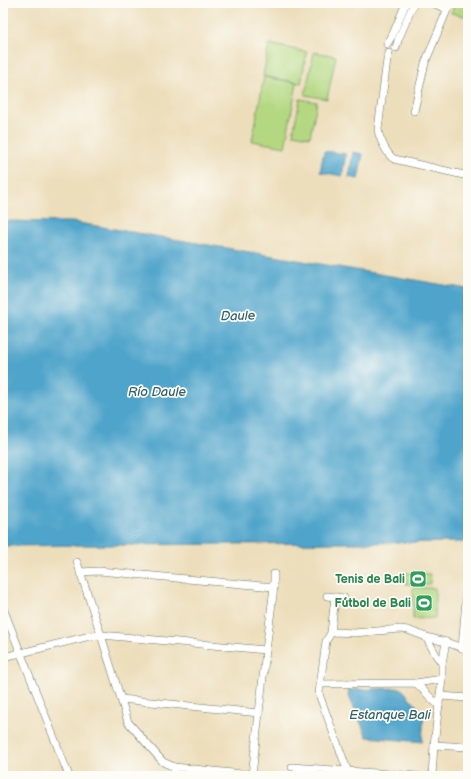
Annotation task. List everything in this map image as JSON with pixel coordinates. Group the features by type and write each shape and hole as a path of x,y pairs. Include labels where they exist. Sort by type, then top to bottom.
{"street":[{"path":"406,3 386,49 389,53 378,129 380,138 390,156 394,159 468,176"},
{"path":"389,53 394,52 414,3"},
{"path":"414,111 425,63 448,6 432,3"},
{"path":"387,44 390,42 393,43 396,45 396,48"},
{"path":"76,562 101,635 128,722 164,762 174,767 252,775 274,587 274,574"},
{"path":"80,572 99,571 274,587"},
{"path":"327,596 344,598"},
{"path":"335,597 331,633 326,641 319,693 348,772"},
{"path":"331,633 354,633 400,629 408,630 426,637 465,648 465,600"},
{"path":"3,608 69,776"},
{"path":"3,657 90,636 101,635 266,650"},
{"path":"426,637 436,656 442,663"},
{"path":"432,776 442,679 442,663 446,642"},
{"path":"320,684 416,684 442,679"},
{"path":"416,684 439,706"},
{"path":"440,696 468,698"},
{"path":"121,699 259,713"},
{"path":"434,745 468,747"},
{"path":"174,767 174,776"},
{"path":"292,767 418,776"}],"green space":[{"path":"455,3 468,3 468,17 451,13"},
{"path":"269,44 307,52 301,83 263,76"},
{"path":"314,52 336,56 327,99 305,95"},
{"path":"264,77 297,83 285,147 252,141"},
{"path":"300,99 317,102 310,137 293,134"},
{"name":"Tenis de Bali","path":"406,573 430,574 430,584 406,584"},
{"name":"Fútbol de Bali","path":"413,588 435,588 435,618 413,619"}],"water":[{"path":"324,151 346,154 342,176 320,172"},
{"path":"353,152 363,154 358,179 349,177"},
{"name":"Río Daule","path":"3,221 73,222 468,289 468,542 3,546"},
{"name":"Estanque Bali","path":"401,688 424,714 422,742 367,737 348,694 349,690"}],"place":[{"name":"Tenis de Bali","path":"418,579"},
{"name":"Fútbol de Bali","path":"424,603"}],"water label":[{"name":"Daule","path":"238,315"}]}
